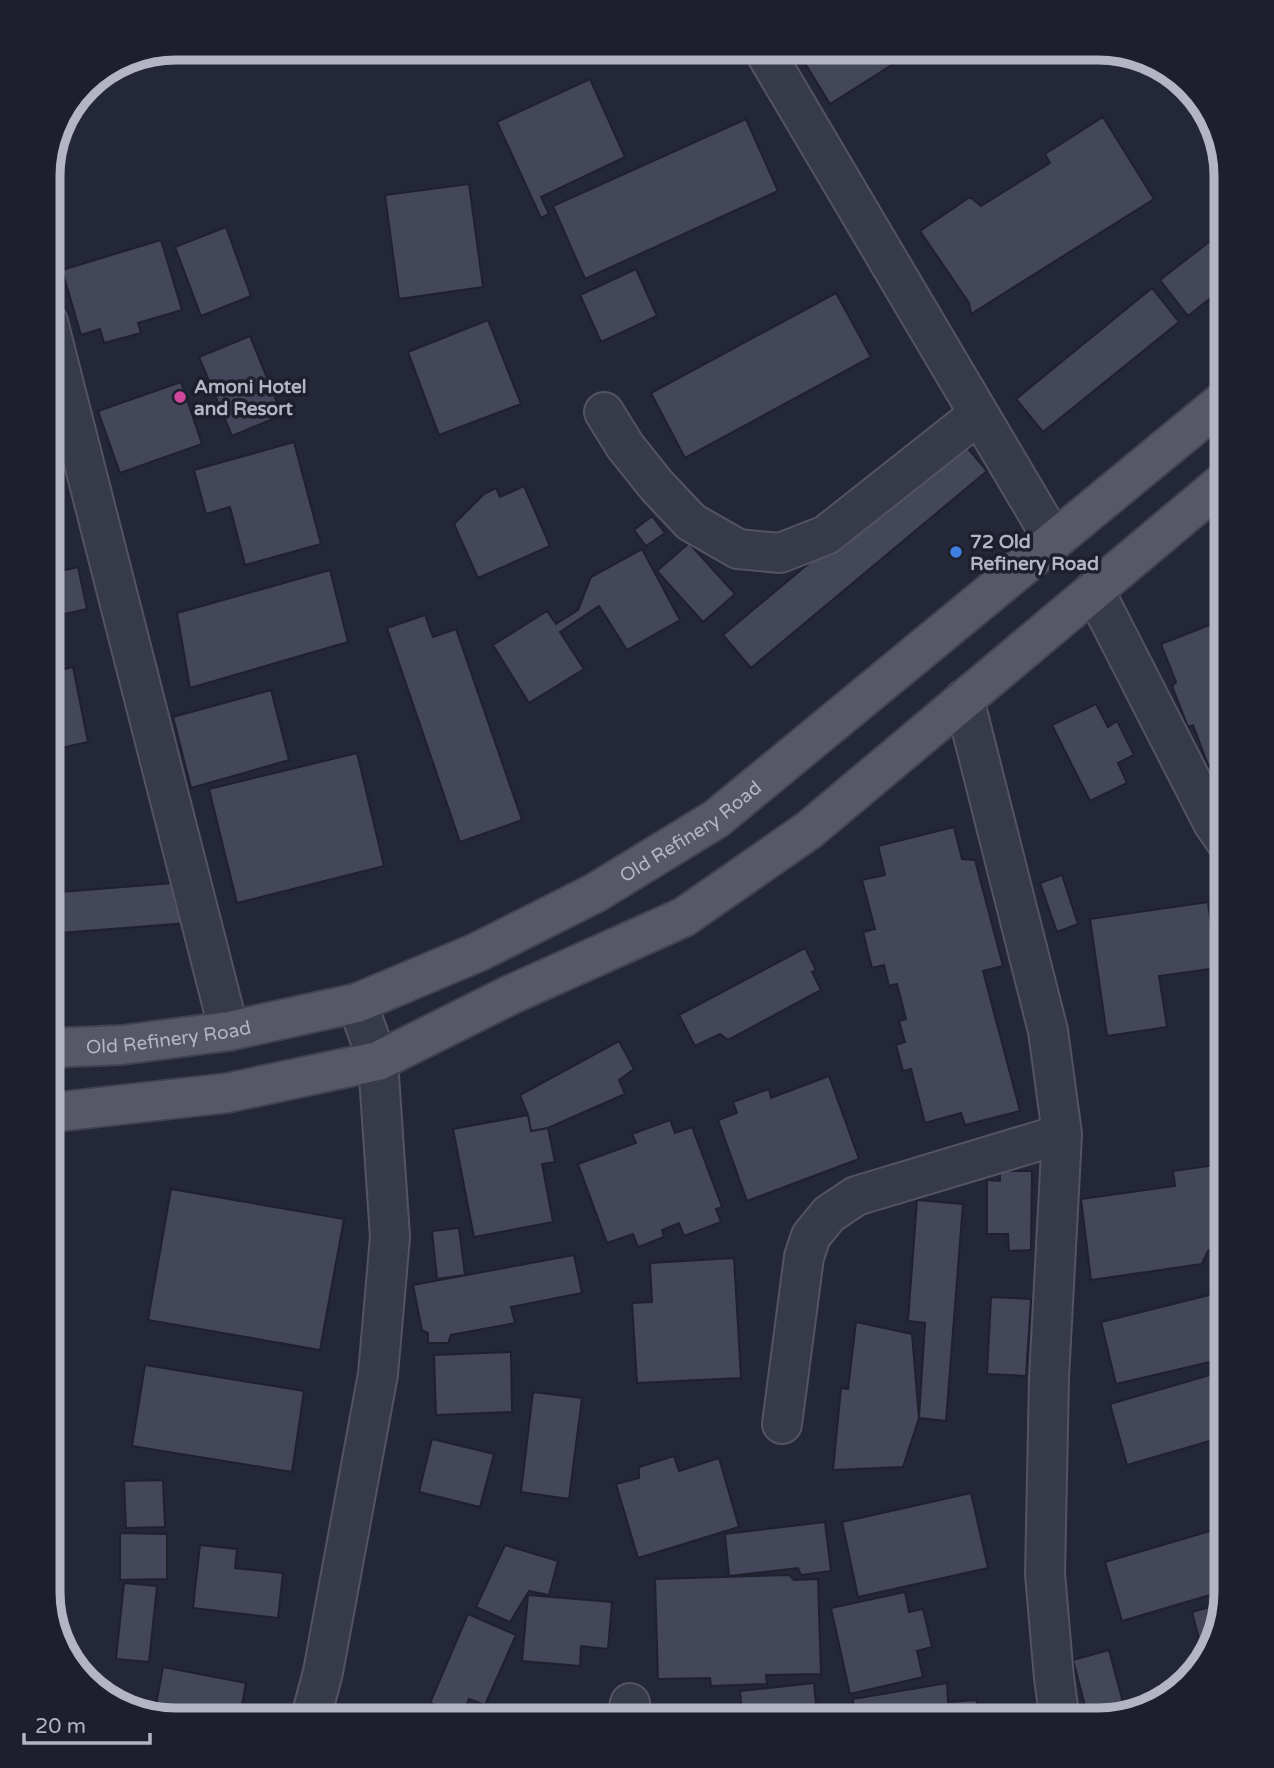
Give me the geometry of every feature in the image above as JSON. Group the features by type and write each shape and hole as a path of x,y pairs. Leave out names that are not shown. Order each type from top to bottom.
{"main road":[{"name":"Old Refinery Road","path":"60,1047 122,1045 229,1031 356,1003 478,952 595,893 716,819 1214,409"},
{"path":"60,1112 227,1093 378,1061 510,995 684,917 809,830 1214,490"}],"street":[{"path":"770,60 1054,541"},
{"path":"60,369 229,1031"},
{"path":"604,412 625,446 691,522 738,549 779,553 826,535 979,414"},
{"path":"1094,590 1214,824"},
{"path":"964,699 1048,1031 1062,1134 1049,1378 1045,1574 1058,1708"},
{"path":"313,1708 325,1659 378,1374 390,1237 378,1061 356,1003"},
{"path":"782,1424 804,1258 811,1236 829,1214 856,1196 1062,1134"}],"building":[{"path":"803,60 899,60 830,104"},
{"path":"590,79 625,157 541,197 549,214 541,218 497,122"},
{"path":"1103,117 1154,199 971,314 969,303 920,231 970,197 981,206 1050,163 1045,154"},
{"path":"746,119 778,191 585,279 553,206"},
{"path":"469,184 483,287 399,299 385,195"},
{"path":"226,227 251,296 201,316 175,247"},
{"path":"1214,238 1214,295 1188,316 1160,280"},
{"path":"161,240 182,310 138,323 141,333 104,343 100,329 81,335 62,270"},
{"path":"636,269 657,316 601,342 580,295"},
{"path":"1152,288 1179,322 1043,432 1016,399"},
{"path":"836,293 871,357 685,458 651,393"},
{"path":"488,320 521,404 439,435 408,352"},
{"path":"250,336 282,415 232,436 199,357"},
{"path":"181,382 202,444 120,473 98,411"},
{"path":"959,438 987,471 751,668 723,635"},
{"path":"294,442 321,544 245,565 230,507 206,514 194,470"},
{"path":"524,486 550,546 478,578 454,524 484,494 496,488 500,497"},
{"path":"652,516 665,533 646,546 634,530"},
{"path":"689,543 735,594 703,622 657,571"},
{"path":"642,549 680,620 627,650 599,606 560,632 584,669 529,703 493,645 547,611 556,624 578,610 591,577"},
{"path":"78,567 87,609 60,615 60,571"},
{"path":"330,570 348,642 190,688 177,613"},
{"path":"425,615 433,637 456,629 522,820 460,842 387,628"},
{"path":"1214,623 1214,762 1208,765 1193,725 1188,727 1172,686 1176,682 1161,644"},
{"path":"73,667 88,742 60,748 60,670"},
{"path":"271,690 289,760 191,788 173,717"},
{"path":"1096,704 1108,727 1117,721 1134,755 1118,763 1127,783 1090,801 1052,725"},
{"path":"357,753 384,866 237,903 209,789"},
{"path":"954,827 962,859 975,860 1003,966 983,971 1020,1111 965,1125 961,1113 925,1123 911,1069 903,1071 896,1045 905,1042 899,1021 906,1019 897,984 889,986 884,965 872,968 863,932 875,929 862,880 885,875 878,846"},
{"path":"1062,875 1078,924 1057,932 1040,883"},
{"path":"174,883 188,923 60,933 60,892"},
{"path":"1208,902 1214,968 1159,976 1167,1027 1107,1036 1090,919"},
{"path":"805,948 816,970 812,972 821,990 728,1040 720,1034 695,1046 679,1015"},
{"path":"619,1041 634,1069 619,1080 625,1094 548,1128 531,1131 520,1095"},
{"path":"829,1076 859,1159 747,1201 718,1120 737,1113 733,1102 769,1089 771,1098"},
{"path":"528,1115 531,1131 548,1128 555,1162 542,1164 553,1222 474,1237 453,1129"},
{"path":"670,1120 675,1133 692,1127 722,1207 716,1209 721,1222 684,1236 679,1223 662,1230 664,1237 638,1247 633,1234 607,1243 578,1164 636,1143 632,1134"},
{"path":"1214,1165 1214,1248 1208,1251 1202,1264 1091,1280 1081,1199 1175,1186 1173,1171"},
{"path":"1000,1171 1032,1171 1031,1250 1009,1251 1008,1234 987,1234 987,1180 1000,1181"},
{"path":"171,1189 344,1219 320,1350 148,1320"},
{"path":"917,1200 963,1204 946,1421 919,1418 925,1323 908,1321"},
{"path":"459,1228 465,1275 437,1279 432,1231"},
{"path":"574,1255 582,1293 511,1307 515,1323 451,1335 448,1343 428,1343 428,1333 422,1330 413,1285"},
{"path":"734,1258 741,1378 637,1383 632,1303 652,1302 650,1263"},
{"path":"1213,1294 1214,1361 1116,1384 1101,1322"},
{"path":"991,1297 1031,1299 1026,1376 987,1374"},
{"path":"856,1322 912,1334 919,1418 903,1467 833,1470 841,1388 848,1389"},
{"path":"511,1352 512,1412 436,1415 434,1355"},
{"path":"145,1365 304,1391 292,1472 132,1446"},
{"path":"1214,1374 1214,1440 1127,1465 1110,1404"},
{"path":"533,1392 582,1398 569,1499 521,1492"},
{"path":"432,1439 494,1454 480,1507 419,1492"},
{"path":"674,1456 679,1471 719,1458 739,1527 638,1558 616,1484 639,1478 639,1467"},
{"path":"163,1480 165,1527 126,1528 124,1481"},
{"path":"971,1493 988,1568 858,1597 842,1522"},
{"path":"825,1522 831,1571 801,1575 798,1568 729,1576 725,1534"},
{"path":"1214,1530 1214,1594 1122,1621 1105,1562"},
{"path":"120,1533 167,1534 167,1579 120,1580"},
{"path":"200,1545 237,1549 235,1568 283,1573 278,1618 193,1608"},
{"path":"505,1545 558,1561 549,1595 529,1591 510,1622 476,1607"},
{"path":"789,1575 794,1580 818,1579 821,1674 766,1675 767,1684 711,1686 710,1678 658,1679 655,1579"},
{"path":"124,1583 157,1586 149,1662 116,1659"},
{"path":"905,1592 909,1612 923,1609 932,1647 917,1651 923,1677 850,1694 831,1608"},
{"path":"528,1595 612,1602 608,1649 581,1646 580,1666 522,1661"},
{"path":"1214,1606 1211,1623 1201,1647 1192,1612"},
{"path":"468,1614 516,1635 485,1705 469,1699 465,1708 442,1708 430,1703"},
{"path":"1109,1650 1124,1706 1086,1708 1073,1660"},
{"path":"163,1667 246,1683 241,1708 156,1706"},
{"path":"814,1683 816,1708 742,1708 740,1691"},
{"path":"947,1683 948,1702 977,1700 977,1708 853,1708 853,1699"}],"place":[{"name":"Amoni Hotel and Resort","path":"180,397"},
{"name":"72 Old Refinery Road","path":"956,552"}]}
